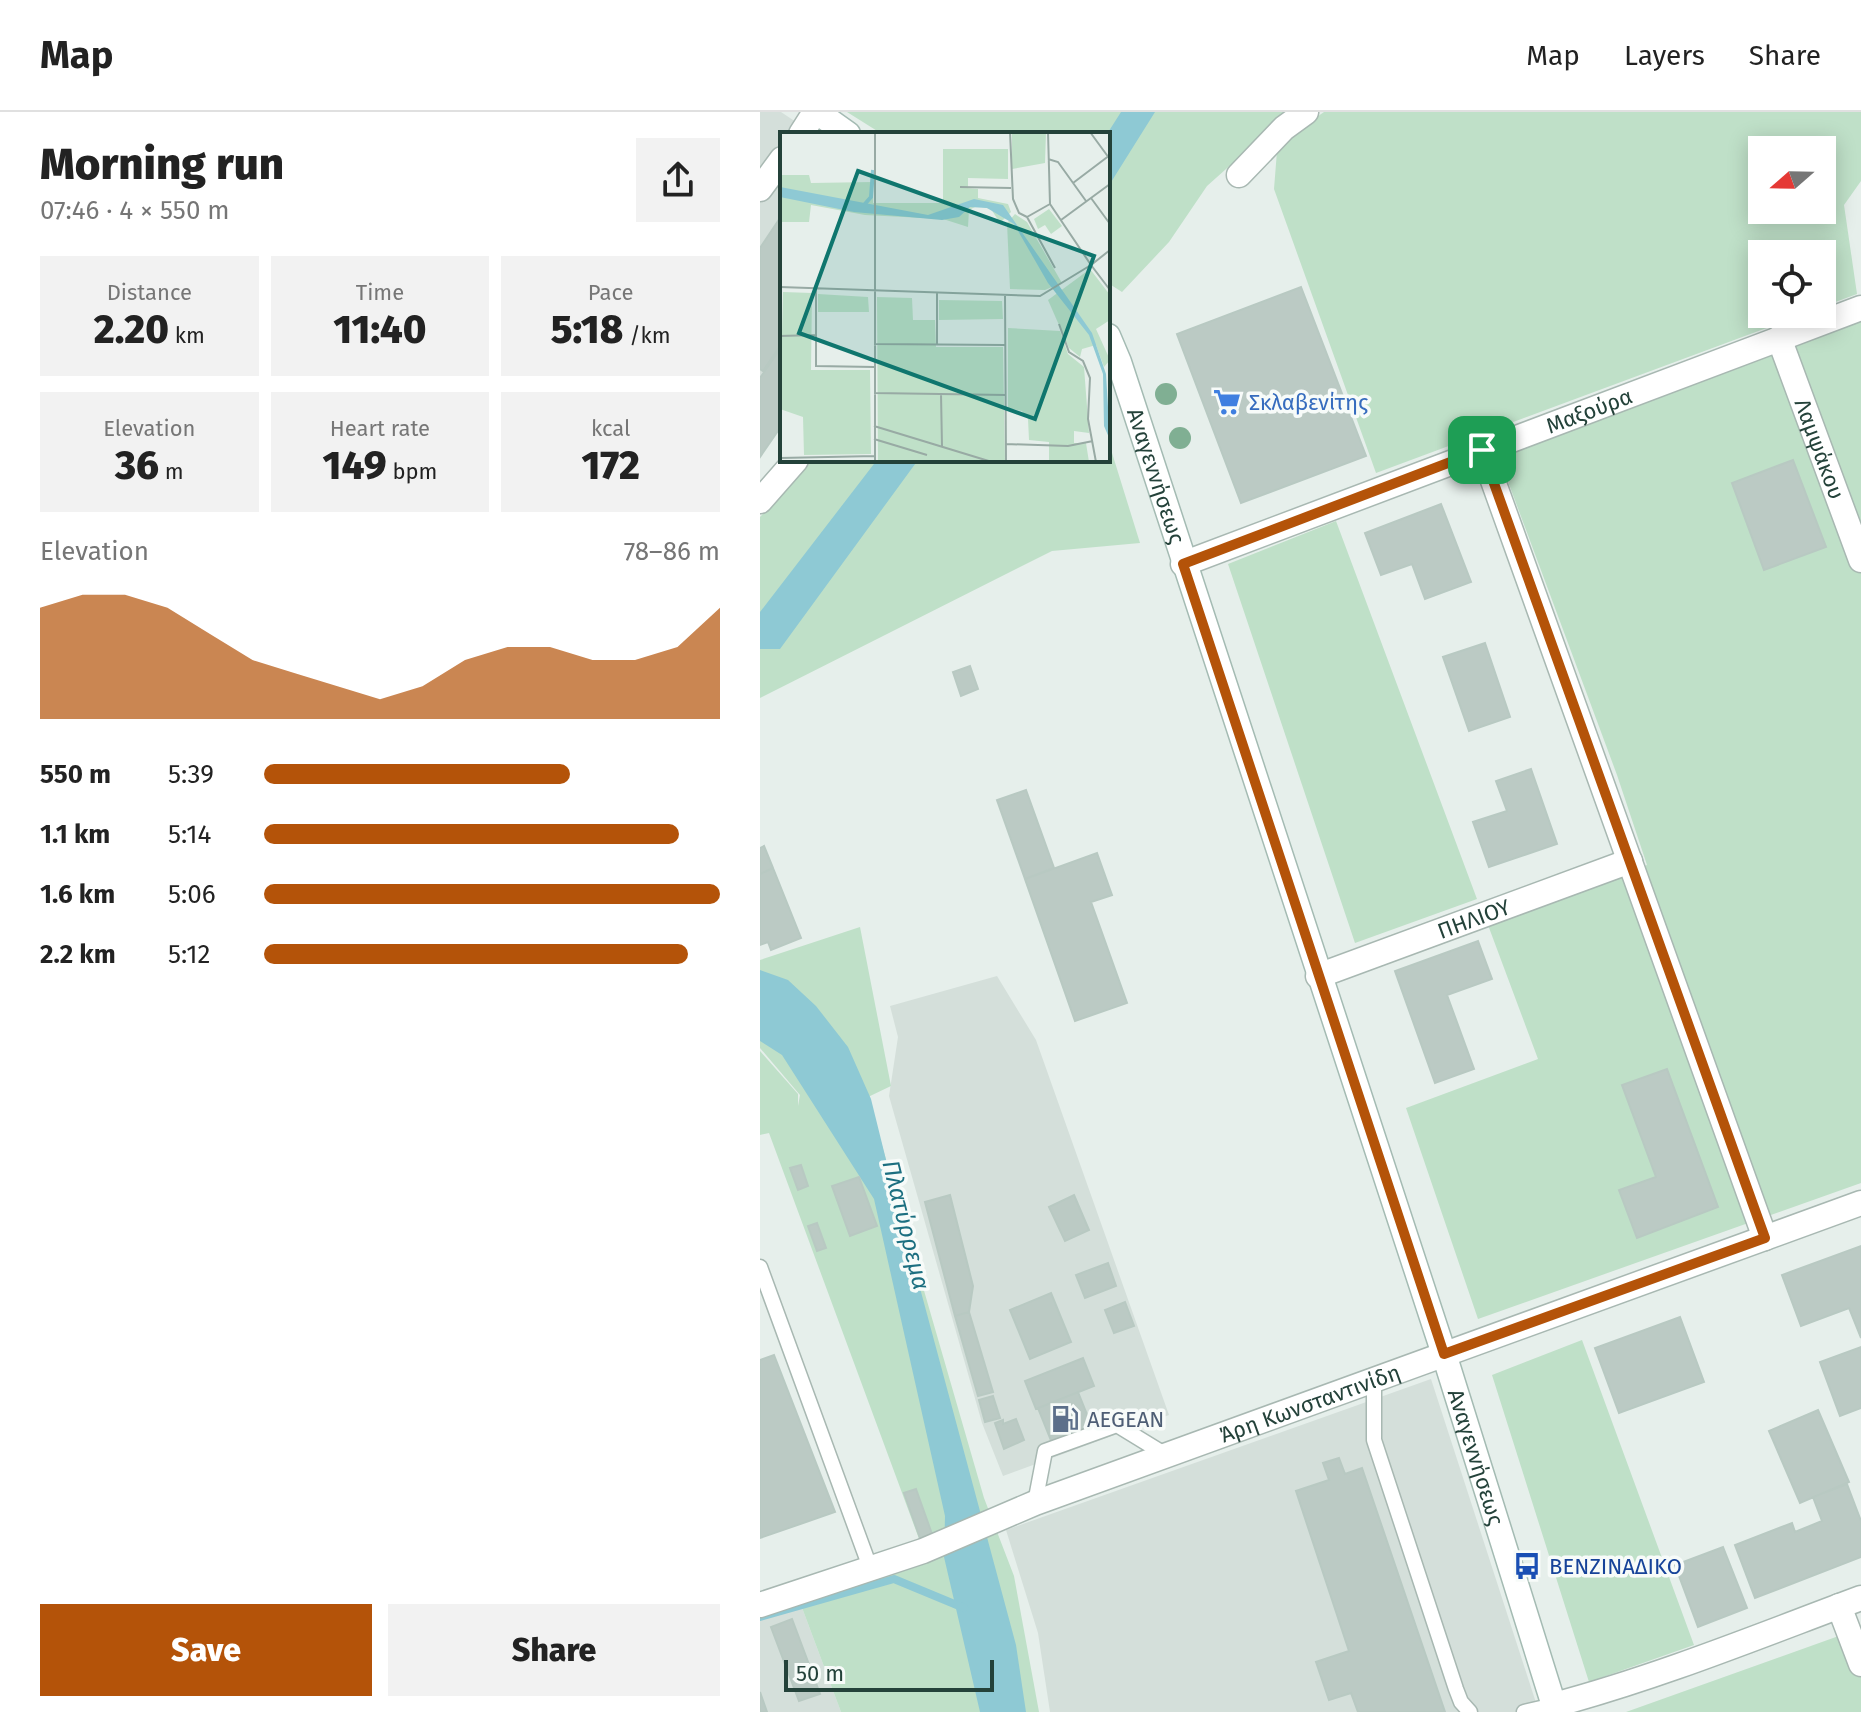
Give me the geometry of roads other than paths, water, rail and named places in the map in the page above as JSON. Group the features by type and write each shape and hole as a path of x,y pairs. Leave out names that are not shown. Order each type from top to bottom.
{"street":[{"path":"802,132 816,112 845,132"},
{"path":"1239,175 1284,128 1306,112"},
{"path":"760,189 780,162"},
{"name":"Μαξούρα","path":"1183,564 1861,308"},
{"name":"Λαμψάκου","path":"1779,338 1861,560"},
{"name":"Αναγεννήσεως","path":"1110,341 1444,1354 1555,1709"},
{"path":"1482,450 1765,1238"},
{"path":"760,501 794,462"},
{"name":"ΠΗΛΙΟΥ","path":"1318,976 1630,861"},
{"name":"Άρη Κωνσταντινίδη","path":"760,1605 871,1570 1035,1503 1861,1203"},
{"path":"1555,1709 1745,1643 1850,1602 1861,1664"}],"lane":[{"path":"760,1267 871,1570"},
{"path":"1374,1380 1374,1440 1456,1689 1461,1702 1470,1712"},
{"path":"1035,1503 1045,1451 1117,1425 1166,1455"},
{"path":"1524,1712 1555,1709"}],"water":[{"path":"1121,112 1155,112 1110,184 1110,132"},
{"path":"875,462 917,462 780,649 760,649 760,612"},
{"path":"760,970 788,980 816,1006 848,1047 871,1099 1016,1645 1026,1712 980,1712 944,1557 945,1516 874,1199 782,1055 760,1041"}],"waterway":[{"path":"760,1617 894,1579 964,1608"}],"place":[{"name":"Σκλαβενίτης","path":"1227,402"},
{"name":"AEGEAN","path":"1065,1419"},
{"name":"ΒΕΝΖΙΝΑΔΙΚΟ","path":"1527,1566"}],"water label":[{"name":"Πλατύρρεμα","path":"906,1225"}]}
